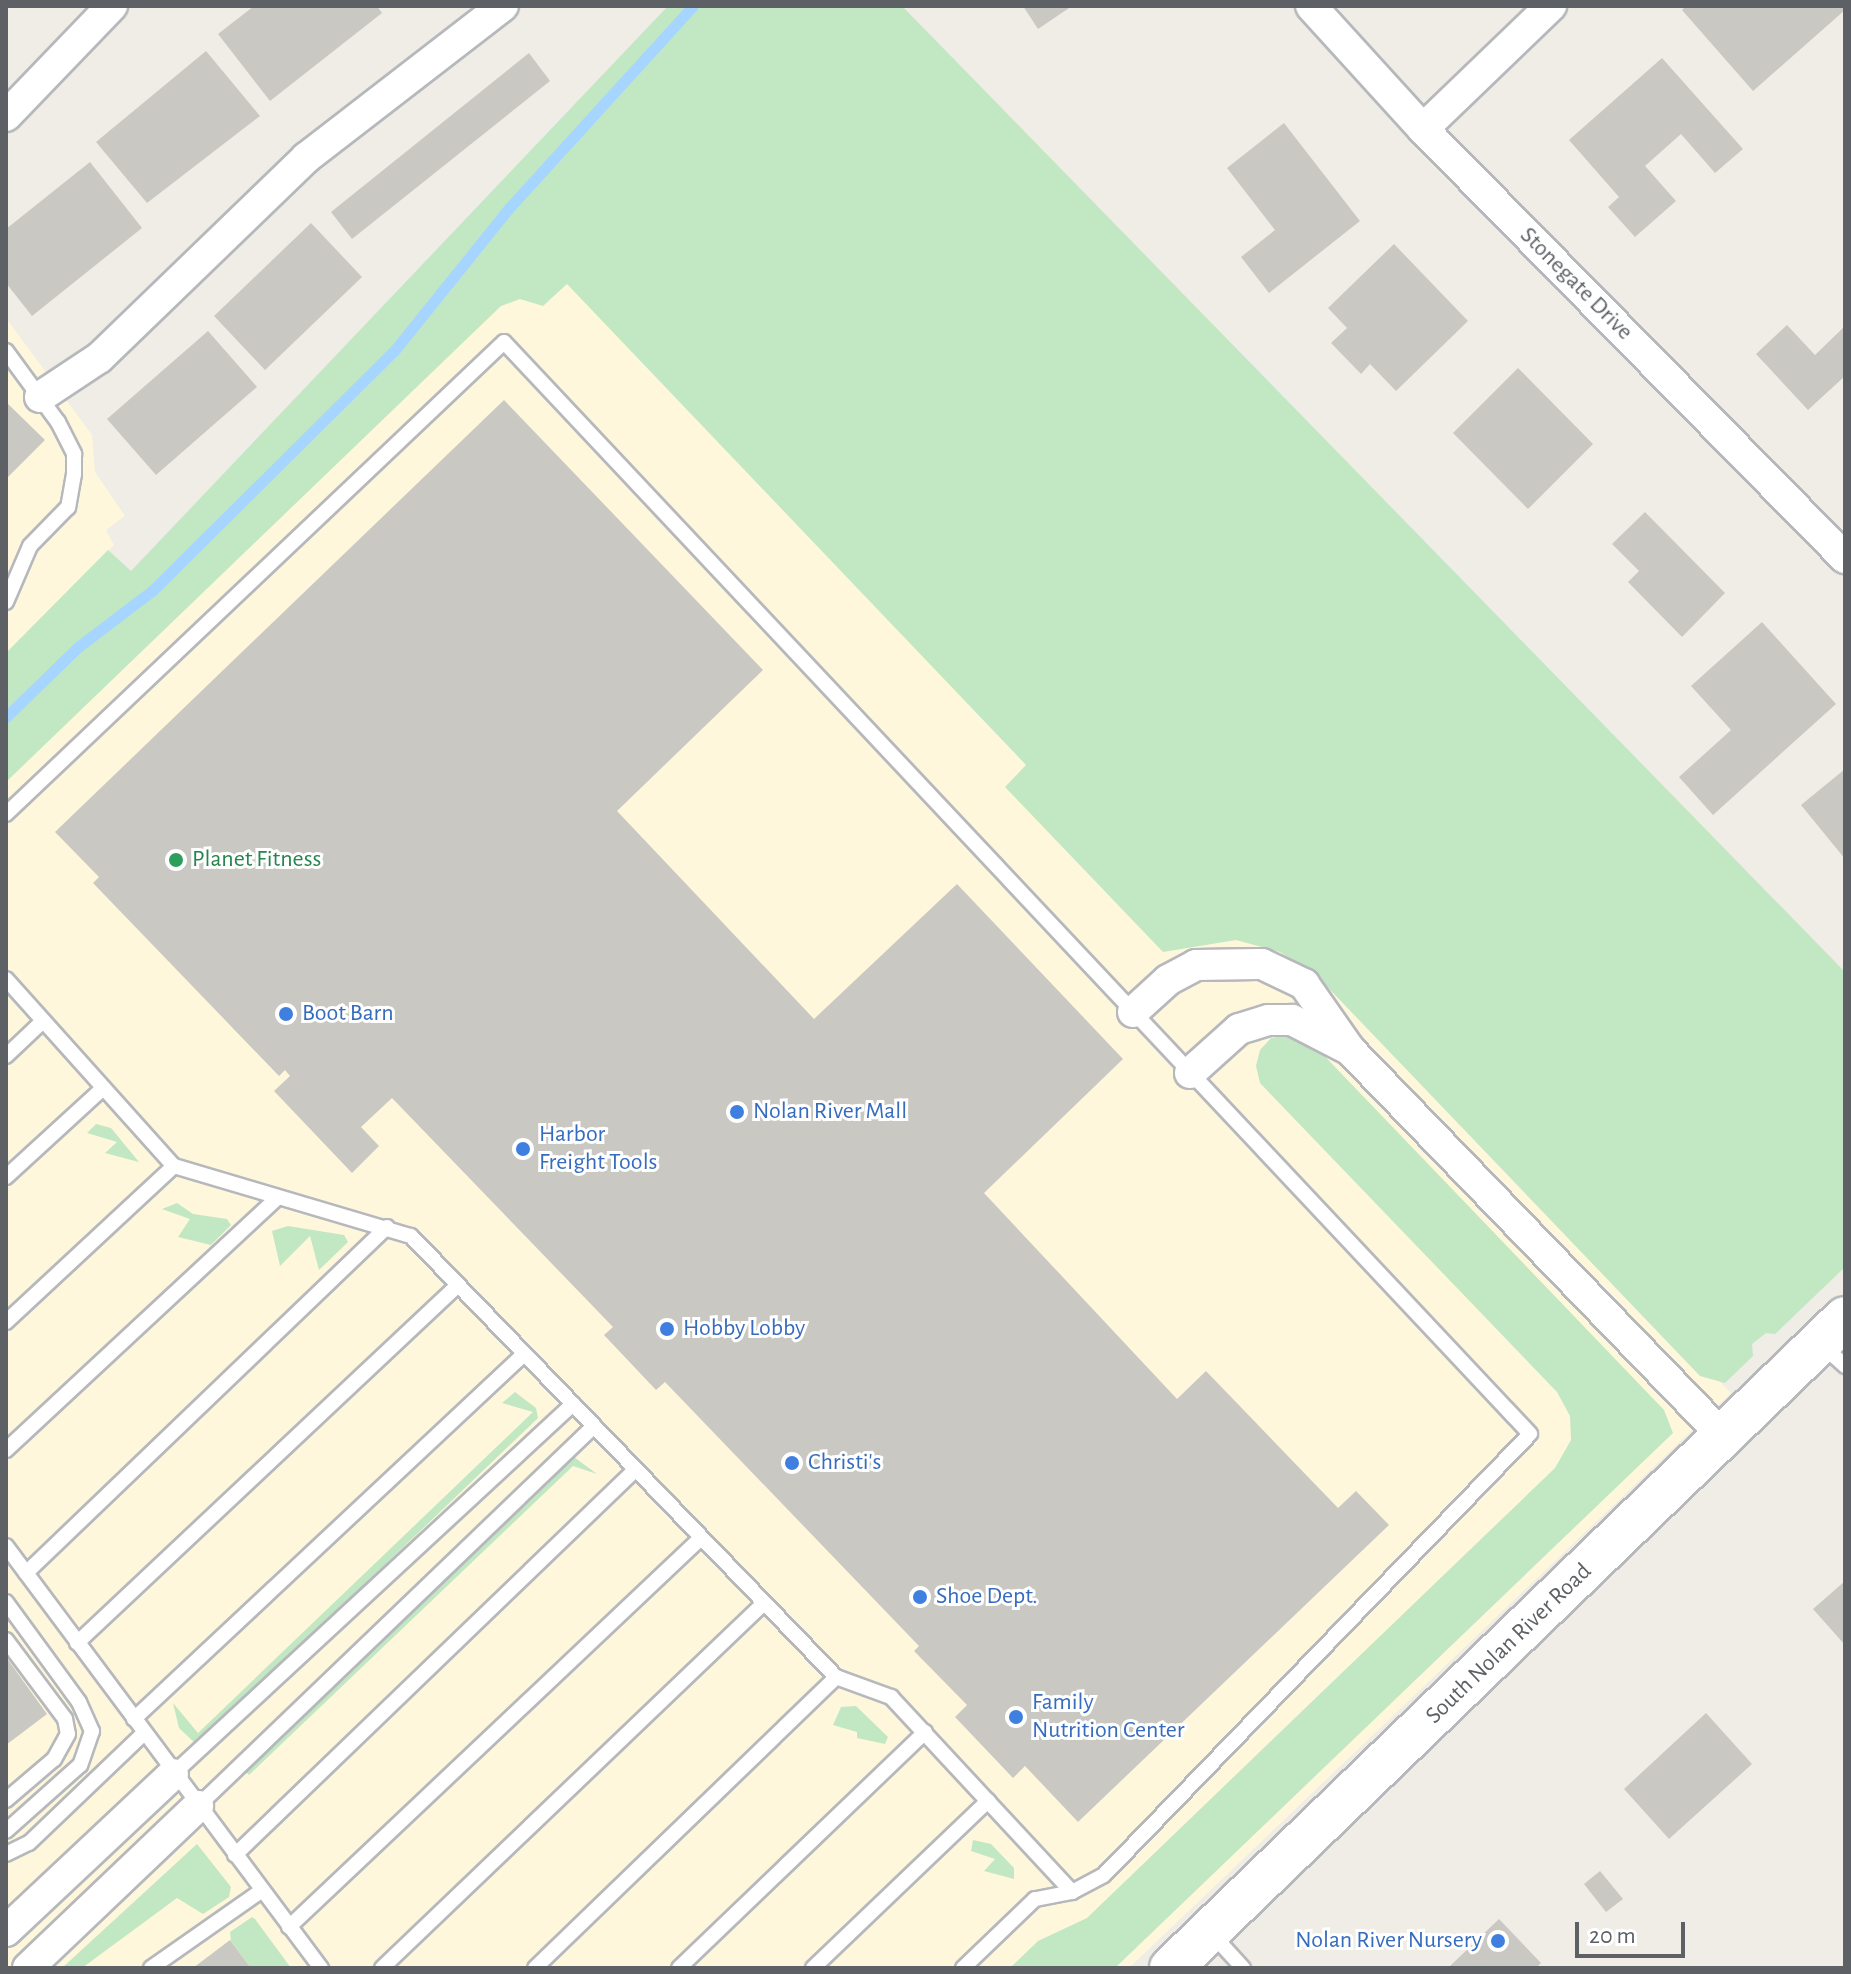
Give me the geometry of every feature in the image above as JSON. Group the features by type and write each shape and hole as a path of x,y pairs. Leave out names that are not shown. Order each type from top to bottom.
{"main road":[{"name":"South Nolan River Road","path":"1171,1968 1724,1437 1837,1343"}],"street":[{"path":"6,116 112,6"},
{"path":"40,397 99,358 306,158 503,6"},
{"name":"Stonegate Drive","path":"1311,6 1423,129 1841,546"},
{"path":"1423,129 1551,6"},
{"path":"1133,1012 1168,980 1196,965 1262,964 1304,984 1350,1050 1724,1437"},
{"path":"1190,1073 1239,1029 1269,1020 1292,1020 1350,1050"},
{"path":"6,1931 181,1767"},
{"path":"28,1968 206,1797"}],"lane":[{"path":"6,814 504,342 1530,1434 1104,1875 1072,1892 1035,1899 963,1968"},
{"path":"6,351 40,397 74,454 68,507 30,546 6,602"},
{"path":"6,979 174,1166 411,1236 836,1677 891,1697 1072,1892"},
{"path":"6,1056 43,1021"},
{"path":"6,1177 103,1088"},
{"path":"6,1322 174,1166"},
{"path":"6,1450 277,1198"},
{"path":"26,1573 387,1227"},
{"path":"77,1643 458,1285"},
{"path":"134,1719 524,1354"},
{"path":"181,1767 573,1404"},
{"path":"206,1797 594,1426"},
{"path":"235,1855 635,1470"},
{"path":"289,1927 701,1538"},
{"path":"6,1546 144,1733 181,1767 206,1797 235,1855 321,1968"},
{"path":"6,1602 79,1702 92,1731 80,1765 6,1831"},
{"path":"382,1968 764,1603"},
{"path":"6,1640 65,1719 68,1734 54,1759 6,1800"},
{"path":"535,1968 836,1677"},
{"path":"679,1968 925,1732"},
{"path":"6,1854 29,1843 144,1733"},
{"path":"813,1968 988,1801"},
{"path":"151,1968 261,1891"},
{"path":"1209,1931 1243,1968"}],"shaded area":[{"path":"577,204 1731,1393 1129,1968 6,1968 6,773"},
{"path":"6,318 92,435 95,472 125,516 106,530 114,545 6,653"}],"green space":[{"path":"668,6 902,6 1845,972 1845,1267 1775,1334 1766,1333 1752,1344 1753,1356 1725,1383 1700,1376 1314,973 1280,952 1236,940 1163,952 1005,787 1026,765 567,284 543,306 520,299 501,306 6,782 6,653 108,550 131,571"},
{"path":"1292,1034 1312,1043 1664,1410 1673,1433 1115,1968 1010,1968 1038,1941 1087,1918 1555,1468 1571,1440 1570,1416 1557,1392 1260,1083 1256,1066 1260,1050 1271,1038"},
{"path":"96,1124 111,1128 139,1162 105,1153 117,1142 87,1133"},
{"path":"177,1203 193,1214 227,1219 231,1225 211,1245 178,1237 190,1219 162,1209"},
{"path":"288,1226 344,1235 348,1242 319,1270 310,1236 280,1266 272,1231"},
{"path":"515,1392 536,1408 538,1418 197,1745 179,1728 173,1703 198,1733 533,1412 502,1403"},
{"path":"574,1457 597,1474 573,1466 249,1775 245,1771"},
{"path":"856,1706 888,1737 885,1744 857,1738 857,1732 833,1725 841,1707"},
{"path":"973,1840 991,1844 1014,1868 1014,1879 984,1871 995,1859 971,1851"},
{"path":"197,1844 231,1887 229,1897 203,1914 177,1898 82,1968 62,1968"},
{"path":"252,1917 291,1968 251,1968 231,1941 230,1932"}],"building":[{"path":"254,6 377,6 382,13 270,101 218,34"},
{"path":"1023,6 1072,6 1038,29"},
{"path":"1686,6 1845,6 1845,10 1753,91 1682,10"},
{"path":"206,51 260,116 147,203 96,142"},
{"path":"529,53 550,81 352,239 331,212"},
{"path":"1662,58 1743,149 1715,173 1681,134 1645,166 1676,201 1635,237 1608,207 1619,197 1569,140"},
{"path":"1284,123 1360,221 1269,293 1241,257 1275,230 1227,168"},
{"path":"90,162 142,228 32,316 6,283 6,229"},
{"path":"311,223 362,277 265,370 214,316"},
{"path":"1394,244 1468,321 1396,391 1370,364 1361,374 1331,343 1347,328 1328,308"},
{"path":"1787,325 1815,355 1845,326 1845,376 1808,410 1756,354"},
{"path":"208,331 257,387 156,475 107,419"},
{"path":"1518,368 1593,444 1528,509 1453,433"},
{"name":"Nolan River Mall","path":"504,400 763,670 617,811 814,1019 957,884 1123,1059 984,1193 1177,1399 1206,1371 1338,1508 1356,1491 1389,1525 1078,1822 1025,1766 1013,1778 955,1717 967,1705 914,1651 919,1646 665,1382 656,1390 604,1335 613,1327 392,1098 361,1127 379,1146 352,1173 274,1091 290,1076 285,1070 279,1076 93,883 99,877 55,832"},
{"path":"6,402 45,440 6,479"},
{"path":"1645,512 1725,593 1682,637 1628,582 1639,571 1612,544"},
{"path":"1762,622 1836,704 1713,815 1679,777 1731,730 1691,686"},
{"path":"1845,769 1845,859 1801,805"},
{"path":"1845,1581 1845,1645 1813,1609"},
{"path":"6,1657 47,1714 6,1745"},
{"path":"1706,1713 1752,1764 1669,1839 1624,1789"},
{"path":"1600,1871 1623,1899 1606,1912 1584,1884"},
{"name":"Nolan River Nursery","path":"1499,1919 1541,1963 1536,1968 1448,1968"},
{"path":"230,1940 251,1968 193,1968"}],"waterway":[{"path":"6,717 78,647 153,590 394,351 509,208 693,6"}],"place":[{"name":"Planet Fitness","path":"176,860"},
{"name":"Boot Barn","path":"286,1014"},
{"name":"Nolan River Mall","path":"737,1112"},
{"name":"Harbor Freight Tools","path":"523,1149"},
{"name":"Hobby Lobby","path":"667,1329"},
{"name":"Christi's","path":"792,1463"},
{"name":"Shoe Dept.","path":"920,1597"},
{"name":"Family Nutrition Center","path":"1016,1717"},
{"name":"Nolan River Nursery","path":"1498,1941"}]}
